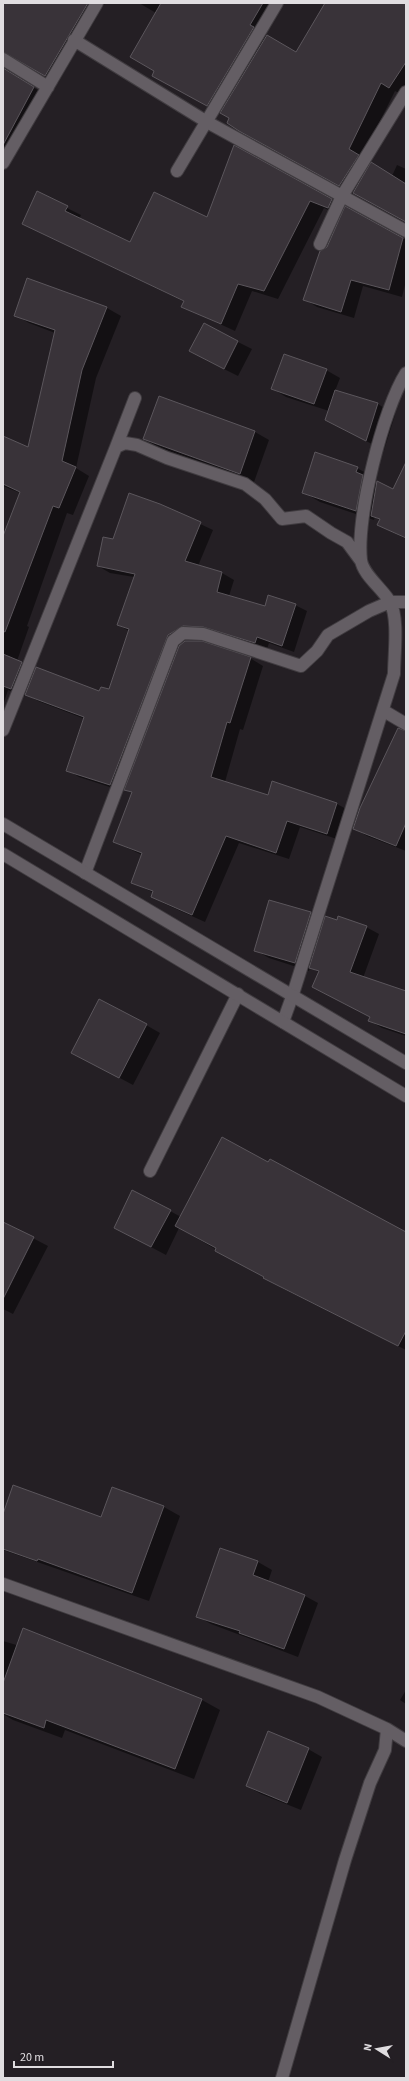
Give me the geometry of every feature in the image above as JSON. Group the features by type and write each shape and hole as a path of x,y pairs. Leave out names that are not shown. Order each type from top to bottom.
{"street":[{"path":"3,163 97,3"},
{"path":"177,171 277,3"},
{"path":"74,40 207,122 406,231"},
{"path":"3,59 48,87"},
{"path":"320,244 342,196 406,92"},
{"path":"361,561 362,516 378,447 389,410 406,373"},
{"path":"3,730 135,398"},
{"path":"116,447 126,443 138,445 167,458 244,484 264,499 282,518 306,516 347,542 361,561 372,580 390,602 394,620 394,674 384,711 283,1022"},
{"path":"85,873 173,641 183,632 202,634 302,666 317,651 328,635 369,611 390,602 406,602"},
{"path":"384,711 406,724"},
{"path":"3,824 293,994 406,1063"},
{"path":"3,854 406,1096"},
{"path":"150,1171 238,994"},
{"path":"3,1584 318,1697 387,1729 406,1741"},
{"path":"282,2078 345,1860 370,1782 385,1750 387,1729"}],"building":[{"path":"3,3 88,3 45,76 3,52"},
{"path":"161,3 263,3 250,25 254,27 207,106 152,76 154,71 130,57"},
{"path":"325,3 406,3 406,62 389,88 381,83 349,149 359,155 339,186 239,131 227,123 229,118 220,113 267,35 296,52"},
{"path":"3,68 34,87 3,145"},
{"path":"234,145 332,199 328,208 310,201 264,291 238,284 221,324 181,307 184,301 22,224 37,191 68,206 65,211 130,242 154,192 207,217"},
{"path":"371,162 406,184 406,222 353,193"},
{"path":"345,206 403,238 389,290 351,280 341,312 303,300 320,251 327,247"},
{"path":"27,278 107,307 82,370 62,461 76,467 59,508 53,506 5,632 3,631 3,536 20,492 3,484 3,436 28,447 55,330 14,316"},
{"path":"204,323 238,341 224,369 189,351"},
{"path":"284,354 327,369 314,404 271,389"},
{"path":"335,390 378,403 366,441 325,420"},
{"path":"159,396 255,431 240,474 143,439"},
{"path":"315,452 358,467 356,472 363,475 356,511 302,493"},
{"path":"406,462 406,538 377,525 380,519 371,516 377,481 393,489"},
{"path":"129,493 160,504 201,522 185,561 222,572 217,592 265,606 268,595 296,604 282,646 257,637 255,643 203,627 183,626 168,635 110,785 66,771 84,717 25,695 36,667 99,691 101,687 109,689 129,629 117,625 135,574 97,566 103,537 113,539"},
{"path":"185,641 202,641 251,657 230,723 227,722 211,777 268,795 272,781 337,803 327,834 287,821 276,853 226,836 192,915 151,897 153,891 131,883 142,853 113,842 132,792 124,790 179,646"},
{"path":"3,654 22,662 11,689 3,686"},
{"path":"398,728 406,731 406,823 396,846 353,829 360,808"},
{"path":"269,900 311,912 295,963 254,951"},
{"path":"325,916 337,920 338,916 367,926 350,972 406,991 406,1034 368,1021 370,1017 312,987 319,971 309,968"},
{"path":"99,999 147,1024 119,1078 71,1053"},
{"path":"222,1137 268,1162 270,1159 406,1232 406,1331 398,1346 263,1278 264,1277 215,1251 216,1248 175,1226"},
{"path":"132,1190 171,1210 151,1247 114,1228"},
{"path":"3,1222 34,1237 3,1299"},
{"path":"13,1485 101,1517 112,1487 164,1506 132,1593 38,1559 37,1561 3,1549 3,1514"},
{"path":"220,1548 258,1561 253,1575 305,1595 284,1649 239,1633 240,1631 196,1617"},
{"path":"23,1628 202,1699 175,1769 46,1720 44,1728 3,1713 3,1683"},
{"path":"268,1731 309,1748 287,1803 246,1786"}]}
